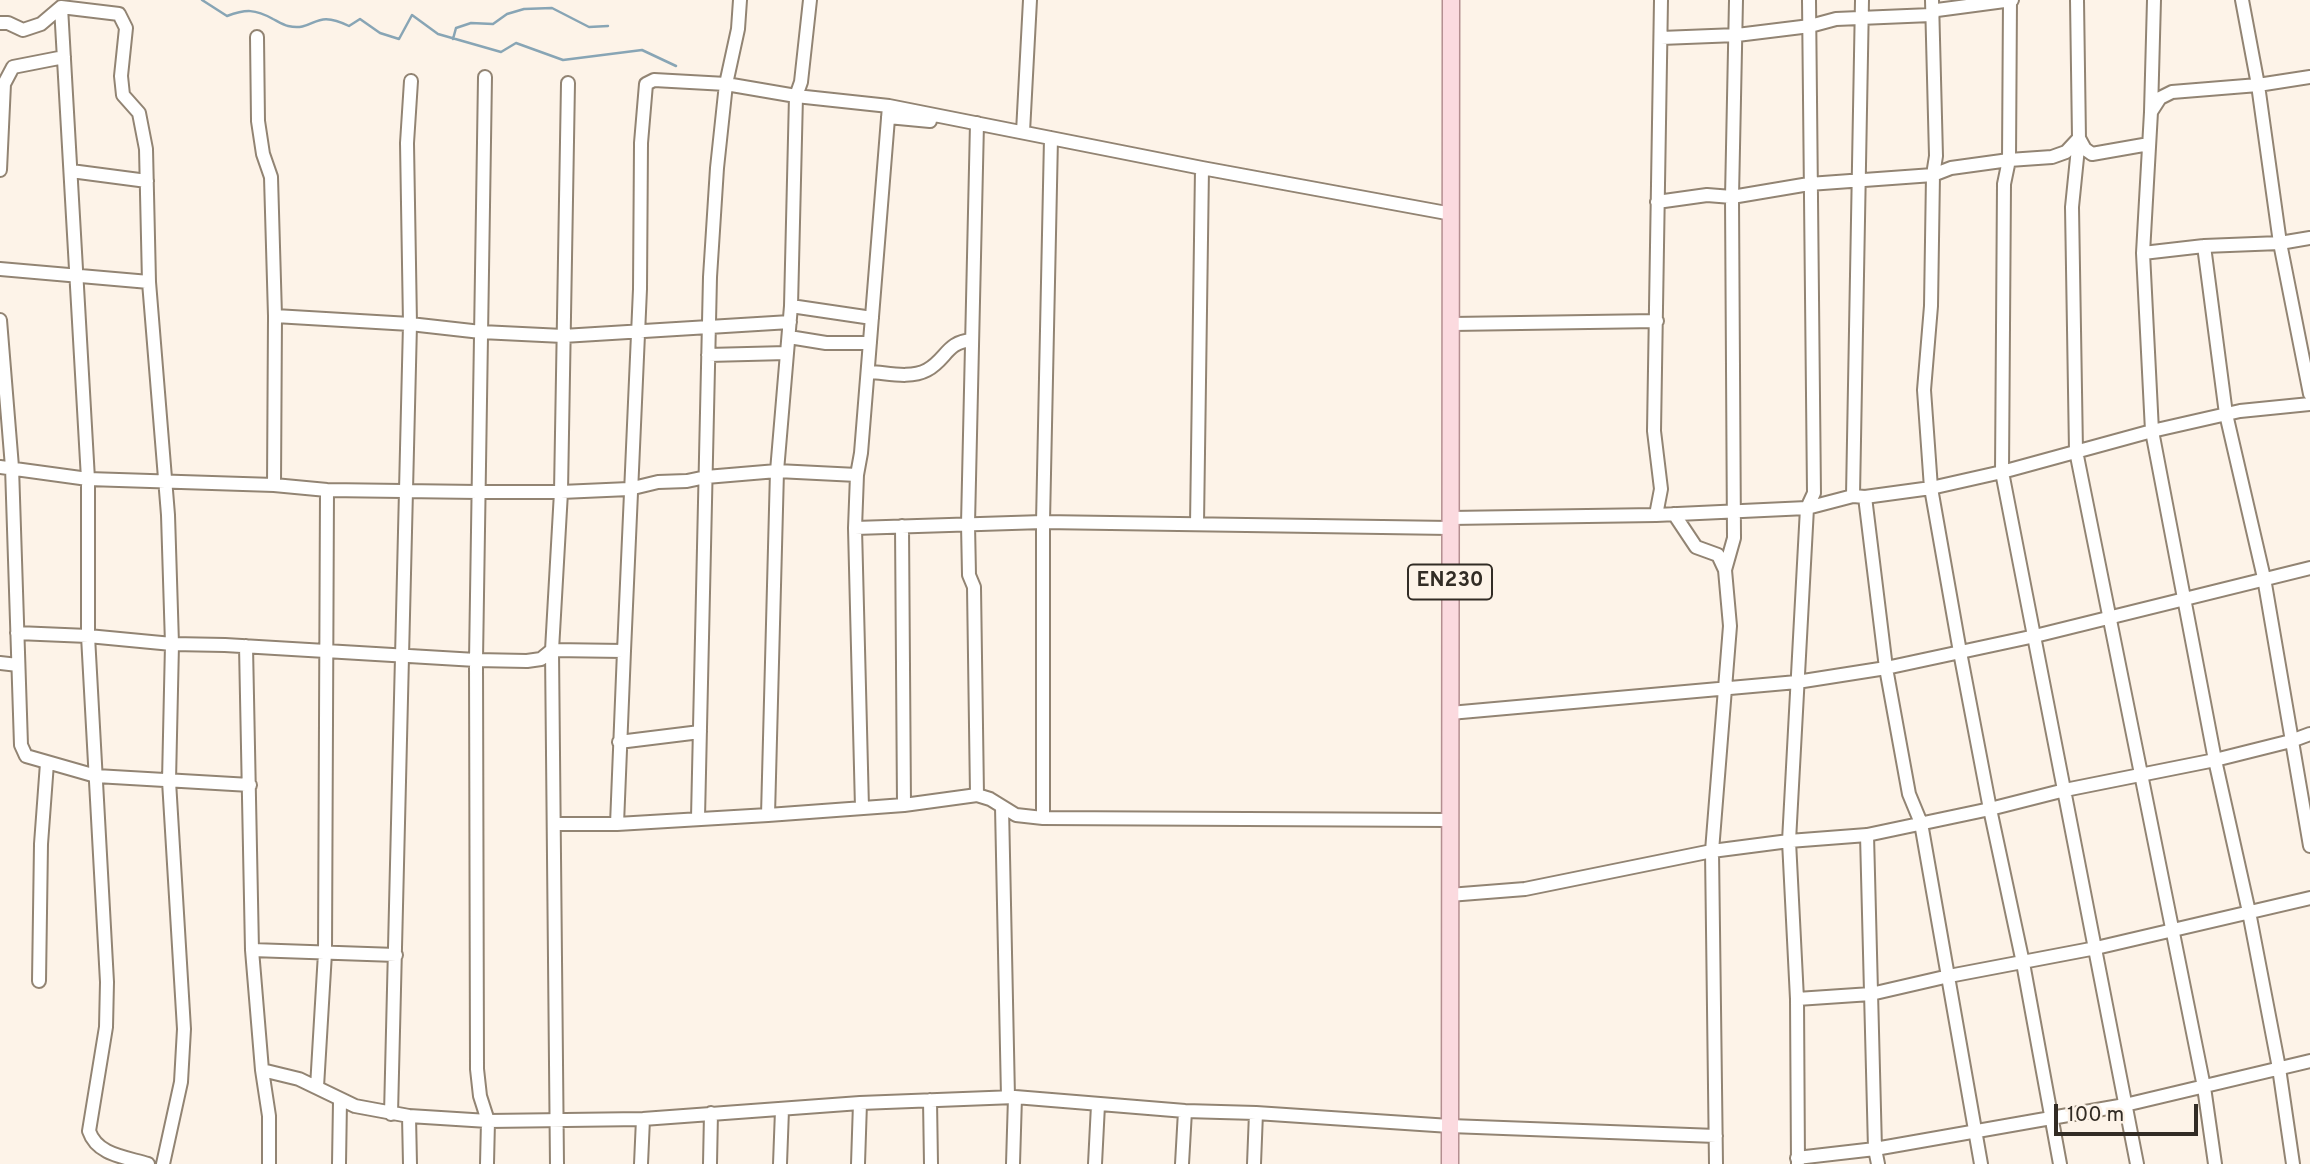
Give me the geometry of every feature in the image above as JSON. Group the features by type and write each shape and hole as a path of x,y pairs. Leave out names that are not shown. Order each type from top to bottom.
{"main road":[{"name":"EN230","path":"1450,1164 1451,0"}],"street":[{"path":"698,818 708,326 716,181 726,84 738,29 740,0"},
{"path":"768,815 777,471 791,306 796,96 801,82 810,0"},
{"path":"1023,132 1030,0"},
{"path":"1656,515 1661,489 1654,431 1661,0"},
{"path":"1725,570 1734,538 1735,511 1732,197 1736,0"},
{"path":"1809,0 1814,494 1807,508 1789,841 1797,999 1798,1161 2125,1105 2310,1061"},
{"path":"1861,0 1859,497 1909,794 1921,823 1981,1164"},
{"path":"1932,0 1936,156 1933,175 1931,306 1924,390 1931,488 1960,652 2023,963 2060,1164"},
{"path":"1661,38 1737,35 1810,26 1836,19 1931,15 1937,10 2011,0 2009,160 2004,184 2002,472 2137,1164"},
{"path":"2077,0 2079,138 2072,207 2076,451 2204,1087 2215,1164"},
{"path":"2154,0 2143,253 2152,431 2214,760 2249,912 2279,1068 2293,1164"},
{"path":"2242,0 2258,85 2280,243 2310,394"},
{"path":"0,23 8,23 23,30 41,24 61,7 119,14 126,28 121,76 123,94 139,113 146,149 149,282 166,480 172,644 169,781 184,1029 181,1082 163,1164"},
{"path":"61,7 88,479 88,636 107,993 106,1027 89,1131 92,1140 100,1149 124,1160 148,1164"},
{"path":"257,37 258,121 263,154 271,177 275,316 274,485"},
{"path":"0,170 4,84 13,67 64,57"},
{"path":"2151,112 2160,98 2172,92 2258,85 2310,76"},
{"path":"485,77 476,660 477,1069 480,1096 488,1121 487,1164"},
{"path":"617,824 629,489 638,331 641,143 646,84 654,80 726,84 1023,132 1451,214"},
{"path":"391,1114 410,324 407,143 411,81"},
{"path":"558,1164 552,650 561,492 568,83"},
{"path":"862,808 855,528 857,475 889,111"},
{"path":"976,795 974,587 969,575 968,523 977,126"},
{"path":"1043,818 1043,522 1051,138"},
{"path":"1657,202 1707,195 1732,197 1809,184 1933,175 1951,168 2052,157 2066,152 2079,138"},
{"path":"2079,138 2085,149 2092,154 2149,144"},
{"path":"1197,524 1202,168"},
{"path":"71,171 147,181"},
{"path":"2143,253 2204,246 2280,243 2310,238"},
{"path":"2204,246 2226,414 2264,578 2310,846"},
{"path":"0,269 149,282"},
{"path":"791,306 872,318"},
{"path":"275,316 563,336 790,322"},
{"path":"0,320 21,745 26,756 96,776 250,785"},
{"path":"1452,324 1657,321"},
{"path":"789,337 826,343 870,343"},
{"path":"871,372 912,375 927,370 957,341 972,340"},
{"path":"708,355 787,353"},
{"path":"855,528 1043,522 1450,523 1807,508 1859,497 1931,488 2226,414 2310,404"},
{"path":"6,467 88,479 166,480 327,490 478,492 629,489 658,482 777,471 857,475"},
{"path":"317,1087 325,953 327,490"},
{"path":"1674,514 1696,547 1718,555 1725,570 1730,626 1713,851 1716,1164"},
{"path":"902,526 904,805"},
{"path":"1450,713 1797,682 1886,668 2035,636 2310,568"},
{"path":"17,633 476,660 541,659 552,650 624,651"},
{"path":"246,646 253,950 262,1070 269,1116 269,1164"},
{"path":"0,663 18,665"},
{"path":"619,742 700,732"},
{"path":"1449,895 1525,889 1713,851 1867,835 2065,790 2214,760 2310,734"},
{"path":"39,981 41,844 47,763"},
{"path":"554,824 617,824 768,815 904,805 976,795 990,799 1016,815 1043,818 1449,820"},
{"path":"1002,807 1013,1164"},
{"path":"1867,835 1875,1149 1878,1164"},
{"path":"1797,999 1871,994 2096,948 2310,898"},
{"path":"253,950 396,955"},
{"path":"262,1070 285,1074 317,1087 340,1101 391,1114 488,1121 643,1119 860,1103 1012,1097 1185,1111 1450,1126 1716,1136"},
{"path":"930,1100 931,1164"},
{"path":"339,1164 340,1101"},
{"path":"858,1164 860,1103"},
{"path":"1095,1164 1098,1105"},
{"path":"780,1164 782,1110"},
{"path":"1182,1164 1185,1111"},
{"path":"710,1164 711,1113"},
{"path":"1254,1164 1256,1113"},
{"path":"408,1116 410,1164"},
{"path":"641,1164 643,1119"}],"waterway":[{"path":"202,0 227,16 245,11 256,12 288,26 304,26 328,19 349,26 360,19 380,33 399,39 412,15 438,34 501,52 516,43 563,60 642,50 676,66"},
{"path":"453,39 456,28 471,23 493,24 507,14 524,9 552,8 589,27 608,26"}]}
